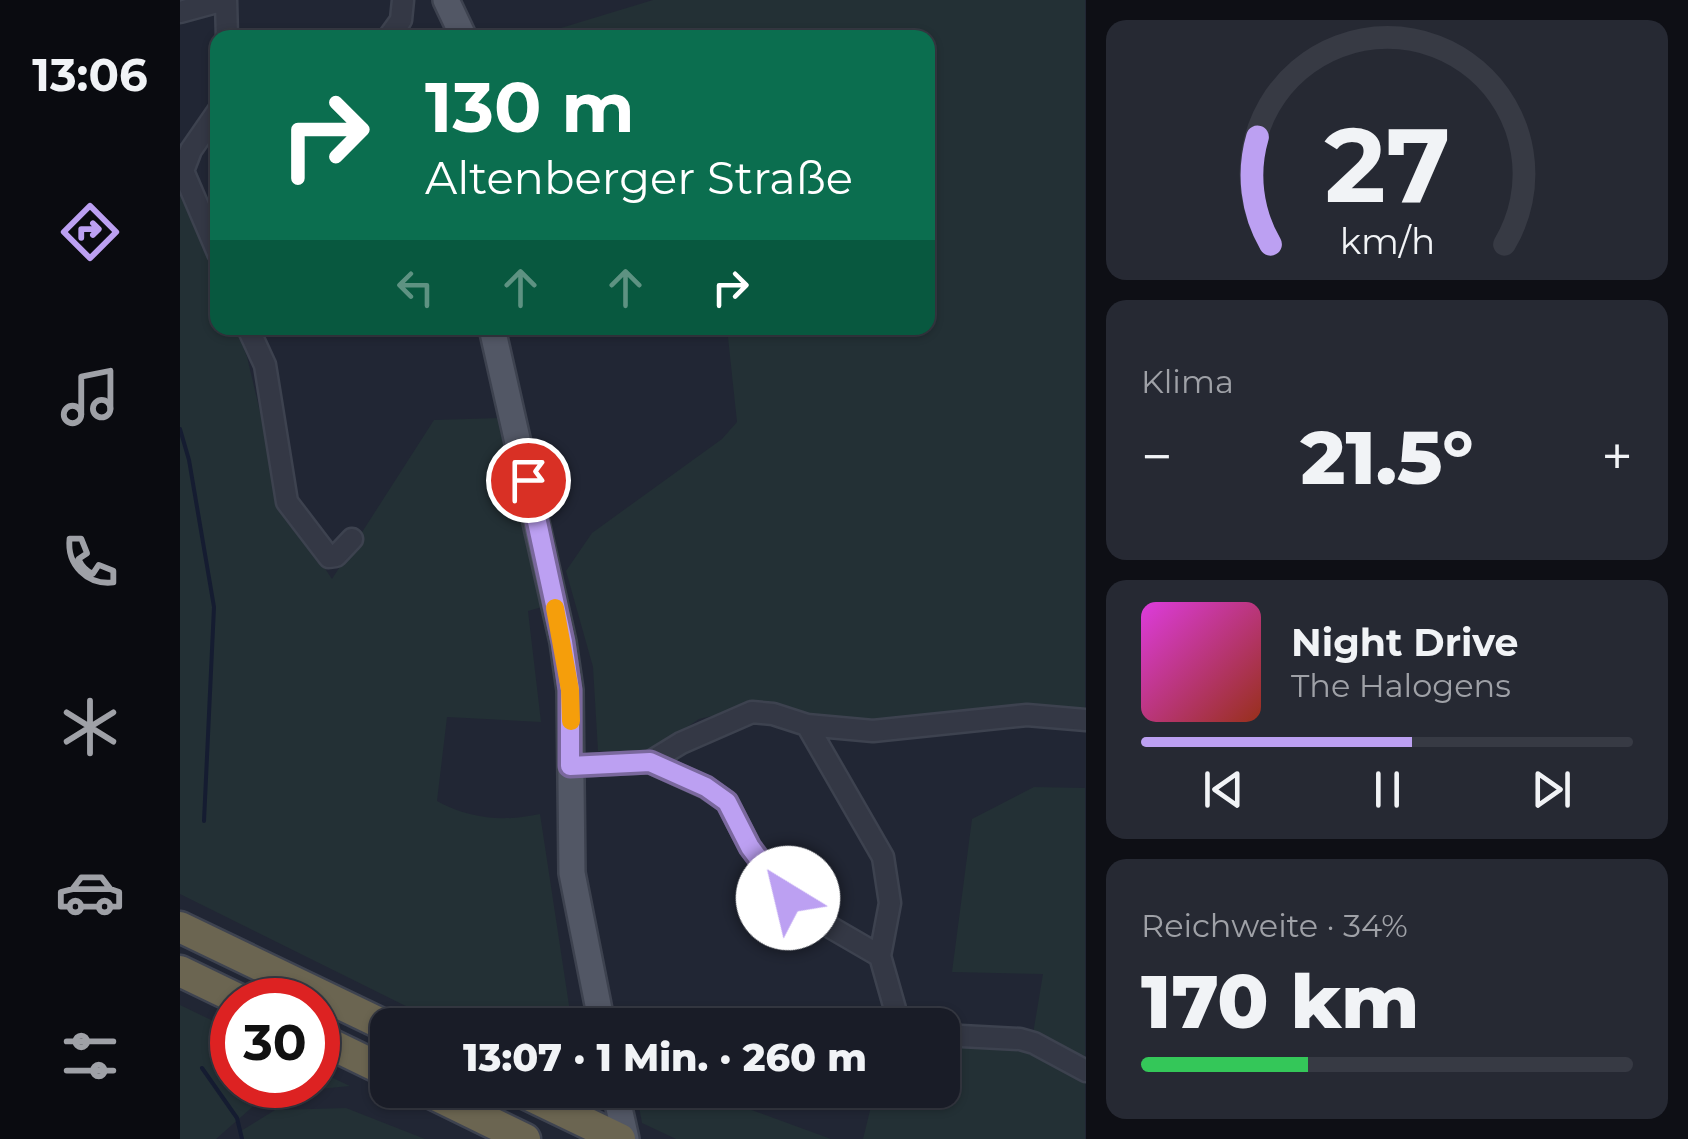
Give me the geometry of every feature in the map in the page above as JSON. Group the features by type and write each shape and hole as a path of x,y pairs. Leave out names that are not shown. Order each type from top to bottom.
{"highway":[{"path":"180,926 370,1018"},
{"path":"180,971 210,986"},
{"path":"340,1049 370,1063"},
{"path":"462,1108 525,1139"},
{"path":"557,1108 623,1139"}],"main road":[{"path":"446,0 460,30"},
{"path":"494,335 563,642 570,690 572,873 599,1008"},
{"path":"618,1108 623,1139"}],"street":[{"path":"180,12 225,0 227,30"},
{"path":"394,30 401,20 403,0"},
{"path":"461,0 463,30"},
{"path":"210,123 191,150 184,171 210,234"},
{"path":"251,335 265,366 287,502 328,557 336,556 352,539"},
{"path":"570,766 650,762 681,743 752,712 807,725 873,731 1026,715 1086,720"},
{"path":"807,725 883,857 890,902 880,956 896,1008"},
{"path":"650,762 720,796 733,810 750,847 799,909 880,956"},
{"path":"960,1035 1020,1039 1086,1070"}],"shaded area":[{"path":"653,0 1085,0 1085,713 920,723 822,719 747,708 699,719 652,751 598,751 593,667 566,571 592,533 722,439 737,422 728,335 935,335 935,30 554,30"},
{"path":"180,183 210,262 210,335 239,335 282,504 332,579 434,420 501,418 542,607 528,611 541,722 447,717 437,801 487,817 540,814 569,1008 410,1008 180,894"},
{"path":"1034,787 1085,788 1085,1139 863,1139 871,1108 960,1108 960,1044 1031,1046 1043,974 952,972 972,819"},
{"path":"180,1005 210,1019 210,1108 251,1108 216,1139 180,1139"},
{"path":"346,1108 425,1139 244,1139 241,1131 275,1110"},
{"path":"639,1108 746,1108 831,1139 676,1139 642,1123"}],"waterway":[{"path":"180,429 189,460 214,607 204,821"},
{"path":"202,1068 237,1118 242,1139"}],"slow traffic":[{"path":"555,608 570,690 571,721"}],"route":[{"path":"528,480 563,642 570,690 570,766 650,762 706,787 733,810 750,847 788,898"}]}
